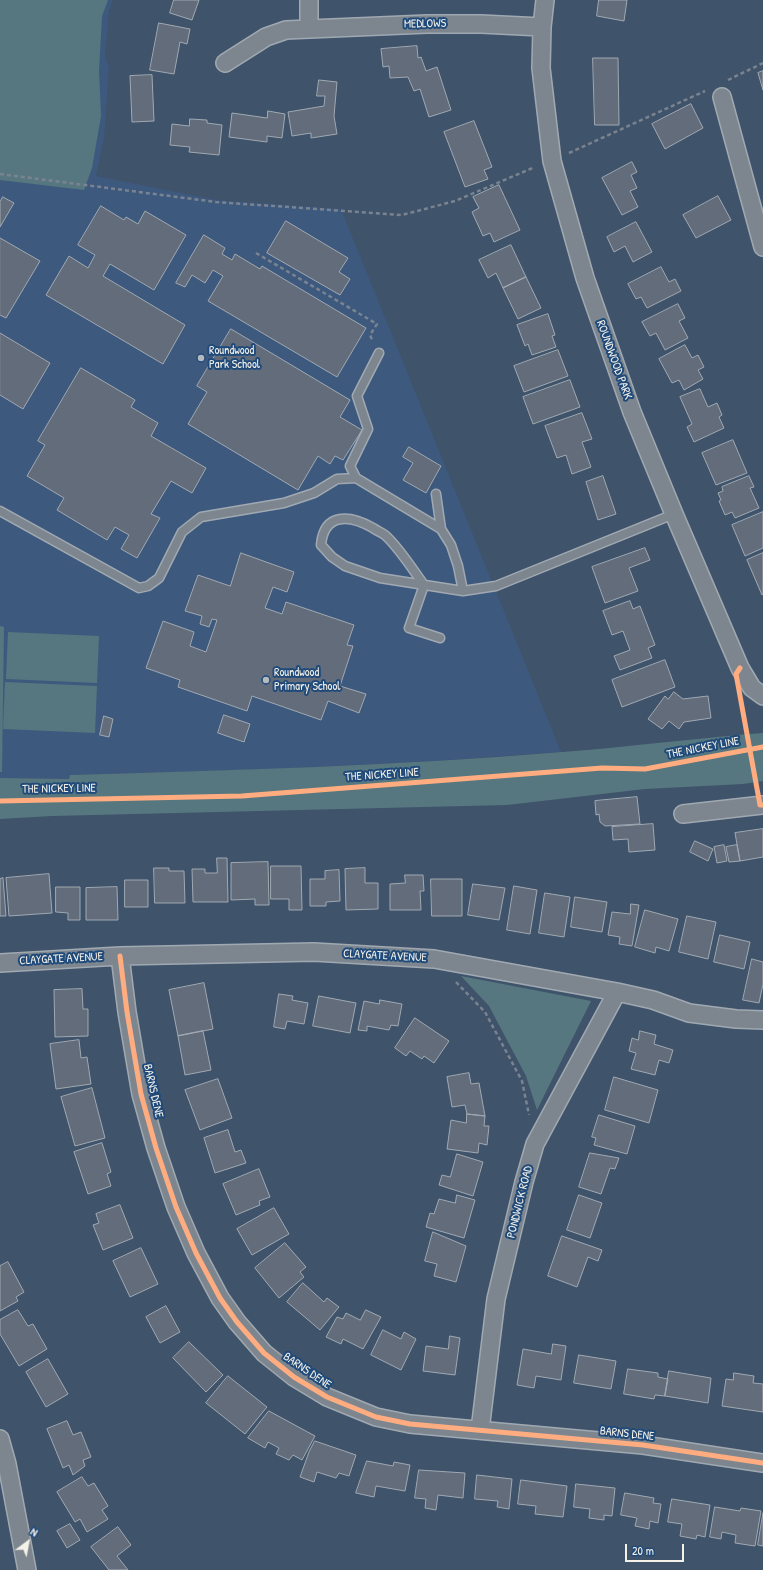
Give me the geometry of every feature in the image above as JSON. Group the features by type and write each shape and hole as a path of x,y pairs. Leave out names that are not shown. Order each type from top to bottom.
{"street":[{"path":"309,0 309,29"},
{"name":"ROUNDWOOD PARK","path":"545,0 542,27 541,68 552,161 585,278 632,412 674,514 740,668 752,688 763,696"},
{"name":"MEDLOWS","path":"225,63 266,37 286,30 427,24 481,24 542,27"},
{"path":"720,89 763,246"},
{"path":"683,814 763,805"},
{"name":"CLAYGATE AVENUE","path":"0,963 120,956 314,952 434,959 617,992 653,1000 688,1013 736,1019 763,1020"},
{"name":"BARNS DENE","path":"120,956 127,1012 141,1094 156,1148 176,1207 196,1253 220,1298 237,1322 264,1353 294,1376 327,1397 376,1417 410,1424 643,1445 763,1463"},
{"name":"PONDWICK ROAD","path":"480,1430 496,1299 524,1182 535,1144 617,992"},
{"path":"0,1439 7,1464 27,1570"}],"lane":[{"path":"379,353 357,396 368,429 350,466 356,478 441,529"},
{"path":"0,512 139,588 148,586 159,578 182,532 201,517 284,503 314,493 337,479 356,478"},
{"path":"436,494 441,529 451,546 458,566 463,591"},
{"path":"424,585 386,536 367,524 349,518 336,520 325,530 322,536 321,545 332,558 345,566 380,578 424,585 463,591 496,586 674,514"},
{"path":"424,585 409,628 440,638"}],"path":[{"path":"0,174 216,202 402,215 455,201 552,161 720,89 763,63"},
{"path":"256,253 377,324 370,335 379,353"},
{"path":"454,980 485,1012 522,1080 529,1116"}],"shaded area":[{"name":"Roundwood Park School","path":"0,0 113,0 109,11 105,56 109,67 104,138 96,176 216,200 341,209 561,752 434,761 275,769 71,775 70,779 0,778"}],"green space":[{"path":"0,0 108,0 102,16 99,71 101,116 92,168 84,190 0,180"},
{"path":"0,626 4,627 2,772 0,772"},
{"path":"8,632 99,636 97,683 6,679"},
{"path":"5,682 97,686 95,733 3,729"},
{"path":"763,733 763,781 743,784 645,789 507,805 52,816 0,819 0,778 69,779 70,775 316,767 439,761 587,750"},
{"path":"461,976 591,1001 537,1110 526,1076 489,1006"}],"building":[{"path":"174,0 199,0 192,20 170,13"},
{"path":"599,0 627,0 624,21 597,16"},
{"path":"159,23 190,29 187,44 180,42 174,74 150,70"},
{"path":"417,46 418,58 421,57 426,71 437,67 451,110 429,117 420,89 414,91 408,77 390,78 389,66 383,67 381,49"},
{"path":"593,58 618,58 619,125 595,125"},
{"path":"763,71 763,90 758,73"},
{"path":"152,75 154,121 132,122 130,76"},
{"path":"319,80 337,82 334,116 337,134 311,138 311,133 292,136 288,112 324,106 325,96 317,96"},
{"path":"691,104 703,128 665,149 652,124"},
{"path":"268,111 285,114 282,138 267,136 267,142 229,137 232,113 267,118"},
{"path":"190,119 207,120 207,123 222,125 219,155 189,152 190,147 170,145 172,124 189,126"},
{"path":"474,121 492,167 484,170 488,179 465,187 444,132"},
{"path":"632,162 637,172 631,175 637,188 630,191 638,207 622,215 602,178"},
{"path":"499,185 520,230 494,242 490,233 483,236 472,212 479,208 473,197"},
{"path":"718,196 731,220 696,238 683,215"},
{"path":"3,197 14,203 0,227 0,202"},
{"path":"101,206 124,220 126,217 138,224 145,211 186,235 154,290 110,264 103,276 185,325 163,364 46,295 69,256 88,268 95,255 78,245"},
{"path":"286,221 348,258 339,272 350,279 340,295 267,253"},
{"path":"636,222 652,252 633,262 625,246 614,252 607,237"},
{"path":"204,235 225,248 222,254 232,260 235,254 260,269 262,266 366,328 337,377 208,301 223,276 213,270 205,283 192,275 185,287 176,283"},
{"path":"0,238 40,261 6,318 0,315"},
{"path":"511,245 526,277 503,288 496,273 488,278 479,260"},
{"path":"661,267 669,282 675,279 681,291 647,308 641,297 636,299 628,284"},
{"path":"526,277 541,308 518,319 503,288"},
{"path":"678,304 685,318 679,321 688,338 665,350 656,333 650,336 642,322"},
{"path":"548,314 555,335 552,336 556,347 532,355 528,344 525,346 517,325"},
{"path":"231,329 350,400 340,417 362,430 343,460 335,456 330,464 318,456 298,490 188,424 207,392 197,386"},
{"path":"0,333 50,363 23,409 0,395"},
{"path":"685,345 692,358 698,355 704,367 698,370 703,379 684,390 679,380 672,383 659,359"},
{"path":"558,350 568,376 524,392 514,366"},
{"path":"81,368 135,400 131,407 158,423 151,436 206,468 192,493 171,481 151,514 160,518 137,558 121,549 129,535 115,527 107,540 57,510 64,498 27,476 45,445 38,441"},
{"path":"570,380 580,407 533,424 523,397"},
{"path":"700,389 708,407 717,403 722,415 719,417 724,428 694,442 687,427 692,424 680,397"},
{"path":"582,413 592,439 582,442 591,467 572,474 566,455 557,458 545,426"},
{"path":"733,440 747,473 716,485 702,453"},
{"path":"409,447 441,466 426,493 403,480 413,463 403,457"},
{"path":"603,476 616,514 598,520 586,482"},
{"path":"749,476 754,487 750,488 759,508 735,518 732,512 725,515 719,501 721,500 718,493 723,491 722,487"},
{"path":"763,512 763,548 745,556 732,525"},
{"path":"645,548 650,560 629,568 638,591 605,603 592,567"},
{"path":"241,553 294,572 287,592 273,587 265,608 282,614 286,602 354,625 347,645 353,646 340,686 366,694 359,713 328,701 321,720 252,696 247,711 178,687 180,680 146,668 163,621 194,632 190,646 206,652 217,620 212,619 209,627 200,624 202,616 185,611 198,575 230,586"},
{"path":"763,553 763,594 762,595 747,560"},
{"path":"630,601 633,609 640,606 655,645 648,648 652,658 620,670 614,656 630,650 623,631 612,635 603,611"},
{"path":"665,660 675,687 622,707 612,680"},
{"path":"674,692 683,699 708,696 711,718 684,722 679,729 669,721 662,729 648,719 665,696 668,699"},
{"path":"224,715 250,724 244,742 218,733"},
{"path":"104,716 113,719 109,737 100,735"},
{"path":"637,797 640,824 605,826 600,822 599,814 596,815 595,801"},
{"path":"653,824 655,850 629,852 628,839 613,840 612,827"},
{"path":"763,829 763,857 740,861 735,833"},
{"path":"695,841 713,849 708,861 690,852"},
{"path":"724,845 727,861 717,863 714,847"},
{"path":"737,845 740,861 729,862 726,847"},
{"path":"217,858 227,858 228,902 193,902 192,869 205,869 205,873 217,873"},
{"path":"268,862 269,905 255,905 255,899 231,900 231,863"},
{"path":"271,866 301,866 302,910 289,910 289,899 271,899"},
{"path":"154,868 169,868 169,871 184,871 185,903 155,903"},
{"path":"365,868 365,883 378,883 378,909 346,910 345,869"},
{"path":"339,870 340,901 326,902 326,906 310,906 310,879 325,879 325,871"},
{"path":"49,874 52,913 9,916 6,878"},
{"path":"405,875 423,875 424,891 420,891 421,910 390,910 390,884 405,883"},
{"path":"3,878 6,916 0,916 0,879"},
{"path":"431,879 462,879 462,916 432,916"},
{"path":"125,880 148,880 148,907 125,907"},
{"path":"473,884 505,888 499,920 468,915"},
{"path":"514,886 537,890 530,934 507,930"},
{"path":"56,887 80,887 80,920 68,920 68,913 56,912"},
{"path":"117,887 118,920 86,920 86,888"},
{"path":"545,893 570,897 564,937 539,933"},
{"path":"575,897 607,902 602,932 571,927"},
{"path":"631,904 639,905 632,946 619,944 620,937 608,935 612,912 630,914"},
{"path":"645,910 678,919 669,951 656,947 655,953 635,947"},
{"path":"687,916 716,922 708,959 679,952"},
{"path":"720,935 750,942 744,969 714,962"},
{"path":"752,959 763,962 763,984 759,1003 743,1000"},
{"path":"204,983 213,1029 178,1036 169,990"},
{"path":"82,989 83,1009 88,1009 88,1036 55,1037 54,990"},
{"path":"279,994 293,996 292,1000 308,1003 304,1024 287,1021 285,1029 274,1027"},
{"path":"319,996 356,1003 350,1033 313,1026"},
{"path":"380,1000 402,1004 398,1026 391,1025 389,1030 367,1026 367,1031 358,1030 364,1001 379,1004"},
{"path":"415,1018 449,1041 434,1063 424,1056 422,1059 410,1051 406,1056 395,1048"},
{"path":"203,1031 211,1070 185,1075 178,1036"},
{"path":"640,1031 656,1035 654,1044 673,1050 669,1063 659,1060 655,1075 631,1069 636,1053 629,1051 632,1038 638,1040"},
{"path":"79,1040 81,1058 87,1057 91,1084 56,1089 50,1044"},
{"path":"469,1073 471,1084 479,1083 485,1116 467,1114 465,1105 452,1107 447,1077"},
{"path":"614,1077 658,1090 649,1123 605,1110"},
{"path":"218,1079 232,1118 200,1130 185,1090"},
{"path":"92,1088 105,1138 75,1146 61,1097"},
{"path":"467,1114 485,1116 484,1126 489,1126 487,1145 479,1143 478,1153 447,1149 451,1120 466,1123"},
{"path":"599,1115 635,1126 627,1154 594,1145 596,1138 592,1137"},
{"path":"228,1130 235,1152 241,1150 246,1163 215,1173 204,1138"},
{"path":"102,1143 111,1172 107,1174 111,1186 88,1194 74,1152"},
{"path":"590,1153 619,1158 615,1169 610,1168 601,1194 579,1187"},
{"path":"457,1154 483,1162 473,1196 439,1185 442,1175 450,1177"},
{"path":"259,1169 270,1197 259,1201 260,1205 236,1215 223,1184"},
{"path":"457,1195 475,1200 464,1238 426,1227 430,1213 434,1214 439,1199 455,1203"},
{"path":"579,1195 602,1203 590,1238 567,1230"},
{"path":"120,1205 133,1238 103,1250 93,1225 99,1223 96,1214"},
{"path":"274,1208 289,1234 252,1255 237,1229"},
{"path":"433,1232 466,1246 456,1282 434,1276 437,1264 425,1261"},
{"path":"562,1236 602,1250 598,1261 588,1257 577,1287 548,1276"},
{"path":"285,1243 306,1267 300,1272 304,1277 279,1298 255,1268"},
{"path":"141,1248 158,1284 130,1297 113,1261"},
{"path":"8,1262 24,1292 16,1297 18,1301 0,1311 0,1266"},
{"path":"303,1283 324,1302 327,1298 339,1307 320,1330 287,1302"},
{"path":"166,1306 180,1332 160,1343 146,1317"},
{"path":"18,1310 28,1326 33,1324 47,1349 19,1366 0,1334 0,1320"},
{"path":"366,1310 381,1317 363,1349 343,1339 341,1344 326,1337 337,1317 343,1319 346,1313 360,1320"},
{"path":"383,1330 401,1339 404,1332 416,1339 401,1370 371,1355"},
{"path":"450,1336 460,1338 455,1375 423,1371 426,1346 448,1349"},
{"path":"189,1342 223,1375 206,1392 173,1358"},
{"path":"553,1344 566,1346 561,1380 536,1376 534,1388 517,1385 523,1349 551,1354"},
{"path":"579,1355 616,1361 611,1389 574,1383"},
{"path":"48,1359 68,1394 46,1407 26,1372"},
{"path":"628,1369 658,1373 658,1377 668,1379 665,1396 655,1395 654,1399 624,1394"},
{"path":"669,1371 711,1378 708,1403 665,1396"},
{"path":"734,1373 754,1376 753,1383 763,1384 763,1412 722,1406 726,1379 733,1380"},
{"path":"228,1376 267,1407 245,1434 206,1403"},
{"path":"269,1411 315,1436 302,1460 293,1455 289,1460 276,1454 279,1448 268,1442 265,1448 248,1438"},
{"path":"67,1421 73,1435 81,1432 91,1457 83,1460 85,1466 73,1475 69,1465 63,1468 47,1429"},
{"path":"315,1441 356,1455 349,1476 339,1473 336,1478 317,1472 314,1482 300,1477 309,1452"},
{"path":"367,1461 393,1466 394,1462 410,1465 405,1491 376,1486 374,1497 356,1493"},
{"path":"419,1470 465,1473 463,1498 438,1495 436,1510 425,1508 426,1499 415,1498"},
{"path":"477,1475 512,1479 509,1509 497,1507 498,1501 475,1499"},
{"path":"82,1477 88,1486 94,1483 108,1506 102,1510 108,1519 87,1532 80,1519 75,1522 57,1492"},
{"path":"521,1480 567,1486 563,1517 535,1514 536,1506 518,1504"},
{"path":"576,1484 615,1488 612,1516 604,1515 604,1520 589,1518 590,1509 574,1507"},
{"path":"625,1493 654,1498 653,1503 661,1504 658,1523 650,1521 649,1529 635,1526 637,1518 621,1515"},
{"path":"672,1499 710,1505 705,1537 697,1535 696,1539 680,1536 682,1524 668,1522"},
{"path":"715,1507 740,1511 741,1508 761,1511 755,1546 735,1543 736,1535 722,1532 721,1539 710,1537"},
{"path":"763,1513 763,1546 758,1545"},
{"path":"70,1524 80,1540 67,1548 57,1531"},
{"path":"118,1527 131,1545 117,1556 128,1570 109,1570 91,1547"}],"cycle path":[{"path":"740,668 736,674 760,805 763,805"},
{"name":"THE NICKEY LINE","path":"0,801 242,796 602,768 645,769 763,747"},
{"path":"120,956 127,1012 141,1094 156,1148 176,1207 196,1253 220,1298 237,1322 264,1353 294,1377 327,1397 376,1417 410,1424 643,1445 763,1463"}],"place":[{"name":"Roundwood Park School","path":"201,358"},
{"name":"Roundwood Primary School","path":"266,680"}]}
